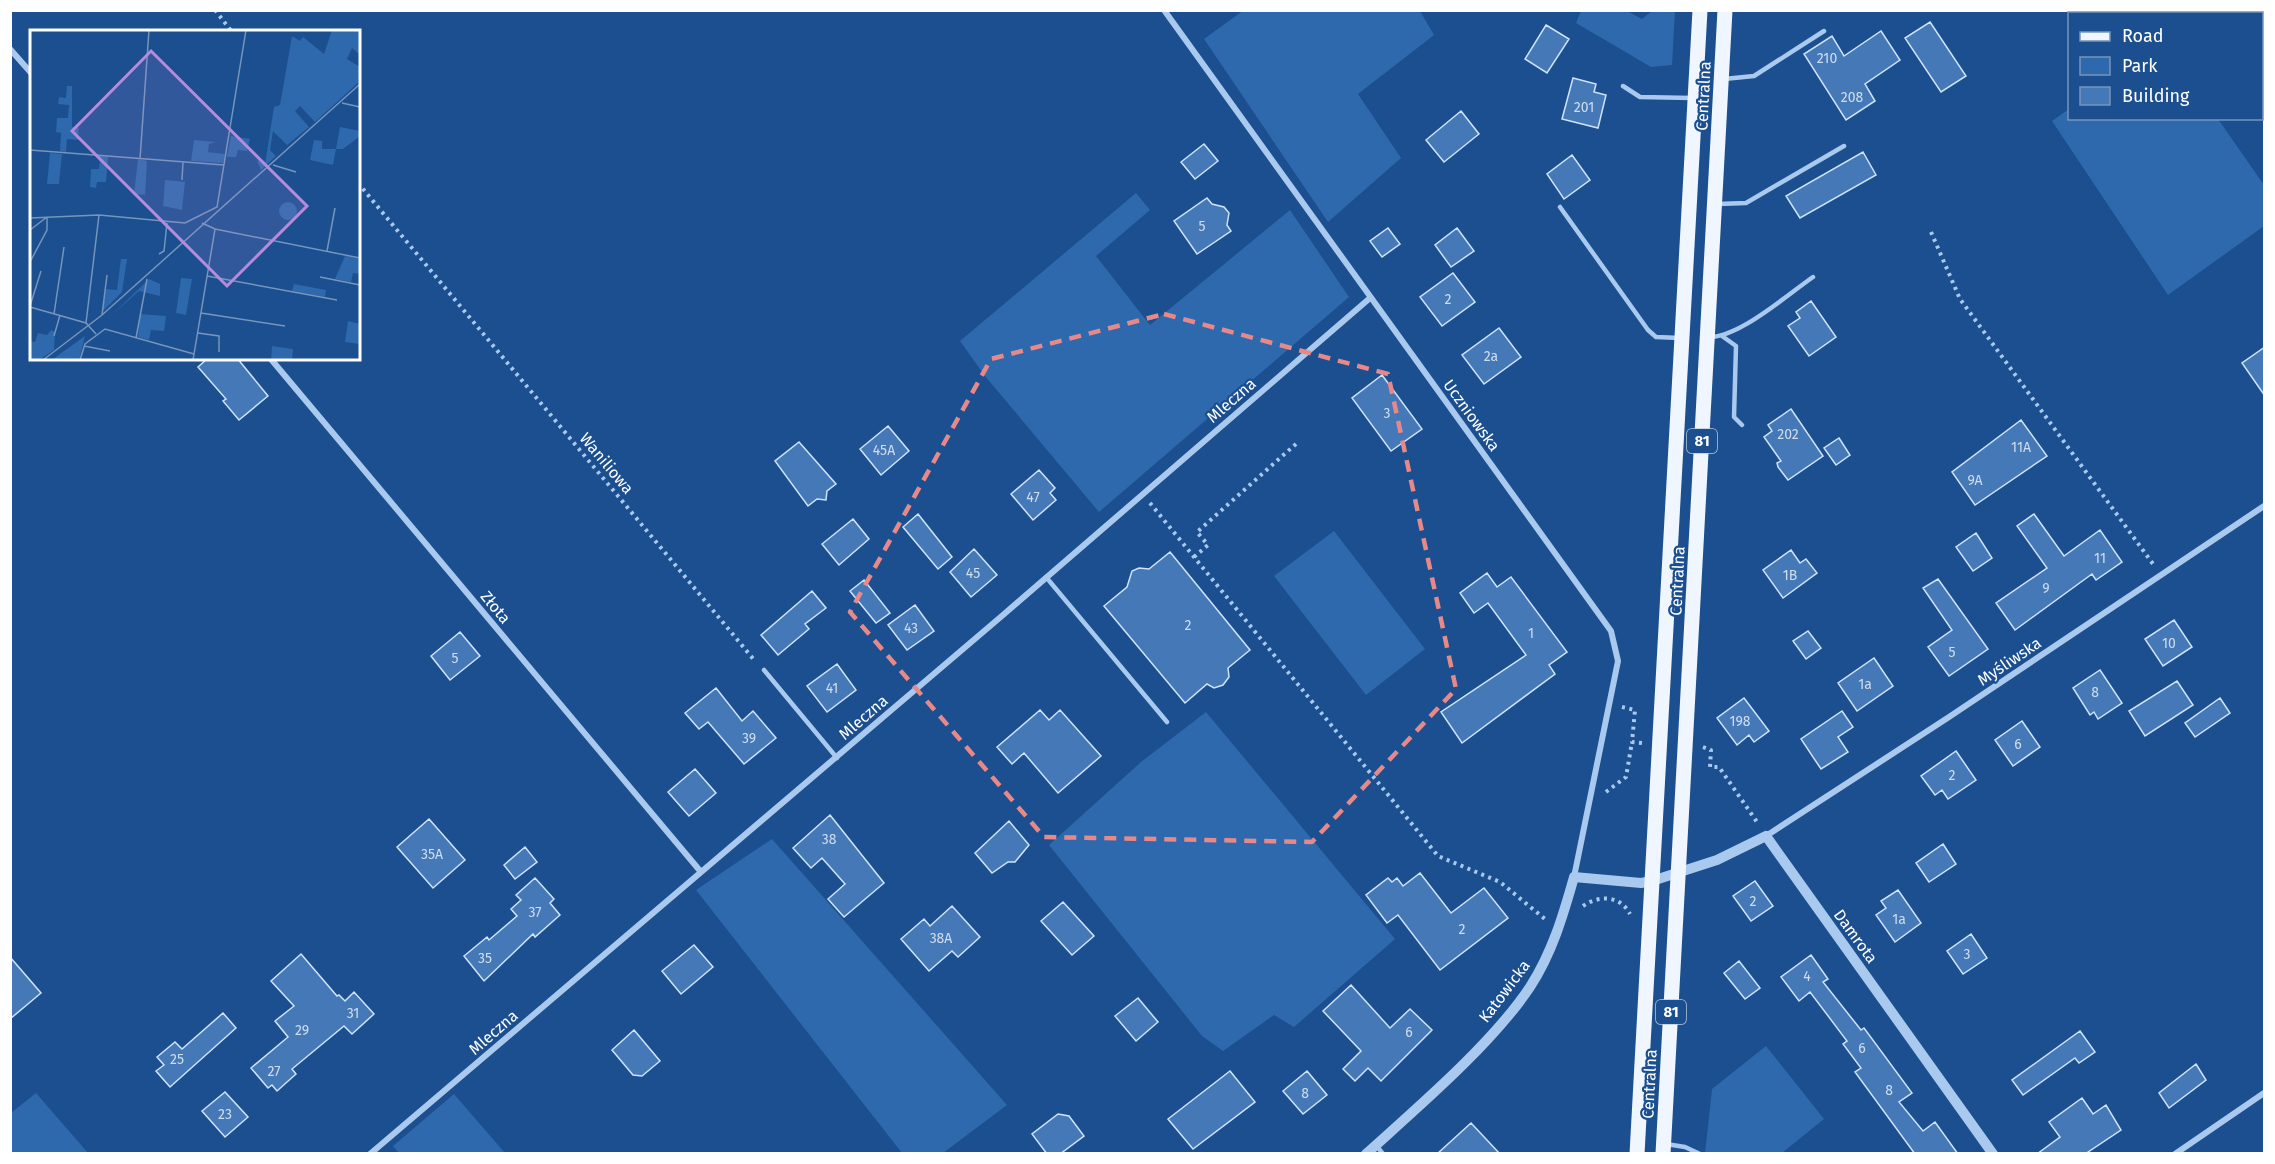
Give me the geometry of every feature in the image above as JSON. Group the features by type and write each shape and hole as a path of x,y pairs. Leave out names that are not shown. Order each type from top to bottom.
{"main road":[{"name":"Centralna","path":"1637,1154 1700,10"},
{"name":"Centralna","path":"1663,1149 1715,336 1715,204 1725,10"}],"street":[{"name":"Uczniowska","path":"1164,10 1611,631 1618,662 1574,878"},
{"path":"10,49 30,72"},
{"name":"Mleczna","path":"370,1154 837,758 1370,298"},
{"name":"Złota","path":"272,360 701,872"},
{"name":"Myśliwska","path":"1766,836 2265,506"},
{"path":"1574,878 1641,884 1717,860 1766,836"},
{"name":"Damrota","path":"1766,836 1993,1154"},
{"name":"Katowicka","path":"1366,1154 1379,1149 1508,1016 1529,987 1558,932 1574,878"},
{"path":"2175,1154 2265,1093"}],"lane":[{"path":"1722,79 1754,76 1824,31"},
{"path":"1623,86 1640,97 1695,97"},
{"path":"1715,204 1746,203 1844,146"},
{"path":"1560,207 1648,330 1656,337 1682,338"},
{"path":"1715,336 1813,277"},
{"path":"1715,336 1736,346 1734,417 1742,424"},
{"path":"1046,578 1167,722"},
{"path":"764,670 837,758"},
{"path":"1663,1149 1685,1147 1700,1154"}],"path":[{"path":"215,10 230,30"},
{"name":"Waniliowa","path":"360,185 764,670"},
{"path":"1931,232 1960,299 2160,575"},
{"path":"1194,557 1208,545 1197,532 1297,443"},
{"path":"1142,494 1438,856 1500,882 1545,919"},
{"path":"1587,808 1626,777 1632,742"},
{"path":"1578,912 1584,905 1604,897 1617,900 1625,906 1632,920"},
{"path":"1542,929 1548,909"}],"highlighted area":[{"path":"1164,314 1388,374 1456,689 1312,842 1044,837 850,612 991,359"}],"green space":[{"path":"1244,10 1420,11 1434,35 1358,94 1401,158 1328,222 1204,39"},
{"path":"1581,11 1627,11 1642,19 1652,11 1675,11 1672,65 1651,67 1576,23"},
{"path":"2068,110 2068,120 2219,120 2264,185 2264,226 2168,295 2052,121"},
{"path":"1136,193 1150,210 1096,256 1150,325 1290,210 1349,297 1099,512 985,376 960,341"},
{"path":"1334,531 1425,649 1366,695 1274,576"},
{"path":"1206,712 1395,939 1294,1027 1274,1015 1223,1051 1202,1036 1049,845 1141,762"},
{"path":"772,839 1007,1105 943,1153 902,1153 696,890"},
{"path":"1766,1046 1824,1119 1782,1153 1705,1153 1712,1089"},
{"path":"36,1093 88,1153 11,1153 11,1113"},
{"path":"454,1094 505,1153 399,1153 393,1146"}],"building":[{"path":"1930,22 1966,76 1941,92 1905,38"},
{"path":"1546,25 1569,39 1547,73 1525,59"},
{"path":"1881,31 1900,60 1865,84 1875,101 1846,120 1804,54 1832,36 1844,56"},
{"path":"1573,78 1596,84 1594,92 1606,95 1598,128 1562,119"},
{"path":"1461,111 1479,134 1444,162 1426,140"},
{"path":"1204,144 1218,161 1195,179 1181,162"},
{"path":"1863,152 1876,175 1800,218 1786,196"},
{"path":"1572,155 1590,180 1564,199 1547,174"},
{"path":"1207,198 1212,204 1224,207 1229,213 1227,225 1231,231 1197,254 1174,221"},
{"path":"1388,228 1400,244 1382,257 1370,241"},
{"path":"1457,228 1474,251 1451,267 1435,245"},
{"path":"1453,273 1475,302 1442,326 1420,297"},
{"path":"1811,301 1836,337 1809,356 1788,326 1800,318 1796,312"},
{"path":"1499,328 1521,357 1484,384 1462,355"},
{"path":"2265,347 2265,396 2242,363"},
{"path":"206,360 239,360 268,396 239,420 223,401 226,399 198,367"},
{"path":"1382,375 1422,429 1391,451 1352,398"},
{"path":"1791,409 1823,456 1788,480 1778,467 1777,463 1781,461 1764,437 1772,431 1768,425"},
{"path":"2021,420 2047,456 1975,505 1952,472"},
{"path":"888,426 909,451 881,475 860,449"},
{"path":"1839,438 1850,455 1836,465 1824,448"},
{"path":"799,442 836,484 827,491 826,500 817,499 808,506 775,461"},
{"path":"1039,470 1055,488 1050,493 1056,500 1033,520 1011,494"},
{"path":"918,514 952,557 938,569 903,527"},
{"path":"2034,514 2064,556 2100,530 2122,562 2096,580 2092,574 2015,630 1996,603 2047,568 2017,526"},
{"path":"853,519 869,539 839,565 822,544"},
{"path":"1976,533 1992,558 1973,571 1956,547"},
{"path":"974,549 997,575 971,597 950,572"},
{"path":"1791,550 1800,563 1806,559 1817,573 1783,598 1763,570"},
{"path":"1170,552 1250,650 1228,668 1229,677 1223,685 1214,688 1207,684 1185,703 1104,606 1127,587 1132,571 1139,568 1149,569"},
{"path":"1487,573 1497,587 1511,577 1567,652 1549,665 1555,674 1462,743 1441,712 1526,655 1488,603 1474,613 1460,593"},
{"path":"1938,579 1988,649 1949,676 1928,647 1952,630 1923,588"},
{"path":"864,580 890,613 876,623 850,591"},
{"path":"812,591 826,608 805,624 809,629 778,655 761,635"},
{"path":"915,605 934,631 907,650 888,625"},
{"path":"2174,620 2192,647 2163,666 2145,639"},
{"path":"1808,631 1821,648 1806,659 1793,641"},
{"path":"460,632 480,656 450,680 431,656"},
{"path":"1874,658 1893,686 1857,711 1838,683"},
{"path":"837,664 856,690 827,712 807,686"},
{"path":"2100,670 2122,703 2098,719 2094,712 2090,715 2073,688"},
{"path":"2177,681 2193,705 2145,736 2129,711"},
{"path":"716,688 742,721 753,711 776,738 744,764 708,722 699,729 685,713"},
{"path":"1744,698 1769,731 1754,742 1749,735 1737,745 1717,718"},
{"path":"2220,698 2230,713 2195,737 2185,723"},
{"path":"1040,710 1049,720 1060,710 1101,756 1058,793 1024,753 1012,764 997,747"},
{"path":"1842,711 1853,727 1838,737 1848,752 1821,769 1801,739"},
{"path":"2022,721 2040,747 2013,766 1995,740"},
{"path":"1956,751 1976,780 1948,799 1942,790 1935,795 1921,776"},
{"path":"695,769 716,793 689,816 668,792"},
{"path":"830,815 884,883 844,917 828,899 845,884 822,858 811,868 793,848"},
{"path":"429,819 465,860 433,888 397,847"},
{"path":"1009,821 1029,845 1015,862 1008,862 992,873 975,853"},
{"path":"1943,844 1956,864 1929,882 1916,863"},
{"path":"525,847 537,862 515,879 504,865"},
{"path":"1420,873 1451,913 1484,888 1508,918 1440,970 1398,915 1387,923 1366,895 1388,878 1392,882 1397,878 1403,886"},
{"path":"535,878 554,899 550,903 560,915 535,937 533,934 484,981 464,956 487,937 489,940 517,916 511,909 521,900 516,895"},
{"path":"1755,881 1773,906 1751,921 1733,896"},
{"path":"1898,890 1921,923 1895,942 1876,915 1886,908 1881,901"},
{"path":"1063,902 1094,936 1072,955 1041,921"},
{"path":"952,906 980,937 958,957 952,951 929,971 901,939 924,919 930,926"},
{"path":"1971,934 1987,958 1963,974 1947,951"},
{"path":"694,945 713,967 681,994 662,971"},
{"path":"301,954 337,996 339,995 345,1001 354,992 374,1014 352,1034 344,1026 292,1069 296,1074 277,1091 272,1085 268,1088 251,1068 288,1037 275,1021 294,1006 271,981"},
{"path":"1811,955 1828,979 1823,982 1861,1030 1864,1028 1912,1093 1899,1102 1923,1131 1935,1122 1958,1154 1915,1154 1855,1072 1861,1068 1843,1044 1847,1041 1810,992 1799,1001 1781,977"},
{"path":"10,957 41,993 10,1019"},
{"path":"1739,961 1760,988 1745,999 1724,973"},
{"path":"1351,985 1390,1028 1410,1009 1432,1030 1381,1081 1368,1068 1355,1081 1343,1069 1361,1051 1323,1011"},
{"path":"1138,998 1158,1022 1136,1041 1115,1016"},
{"path":"223,1013 236,1028 170,1087 156,1071 164,1065 157,1057 175,1042 182,1049"},
{"path":"634,1030 660,1061 642,1076 633,1075 612,1050"},
{"path":"2080,1031 2095,1052 2079,1063 2075,1058 2023,1095 2012,1080"},
{"path":"2196,1064 2206,1080 2169,1108 2159,1093"},
{"path":"1230,1071 1255,1102 1193,1149 1168,1119"},
{"path":"1307,1071 1327,1095 1303,1114 1283,1091"},
{"path":"225,1092 248,1117 225,1137 202,1111"},
{"path":"2082,1098 2093,1114 2106,1105 2121,1130 2085,1154 2037,1154 2060,1137 2049,1122"},
{"path":"1058,1114 1069,1116 1084,1136 1060,1154 1047,1154 1032,1134"},
{"path":"1471,1123 1500,1154 1437,1154"}]}
